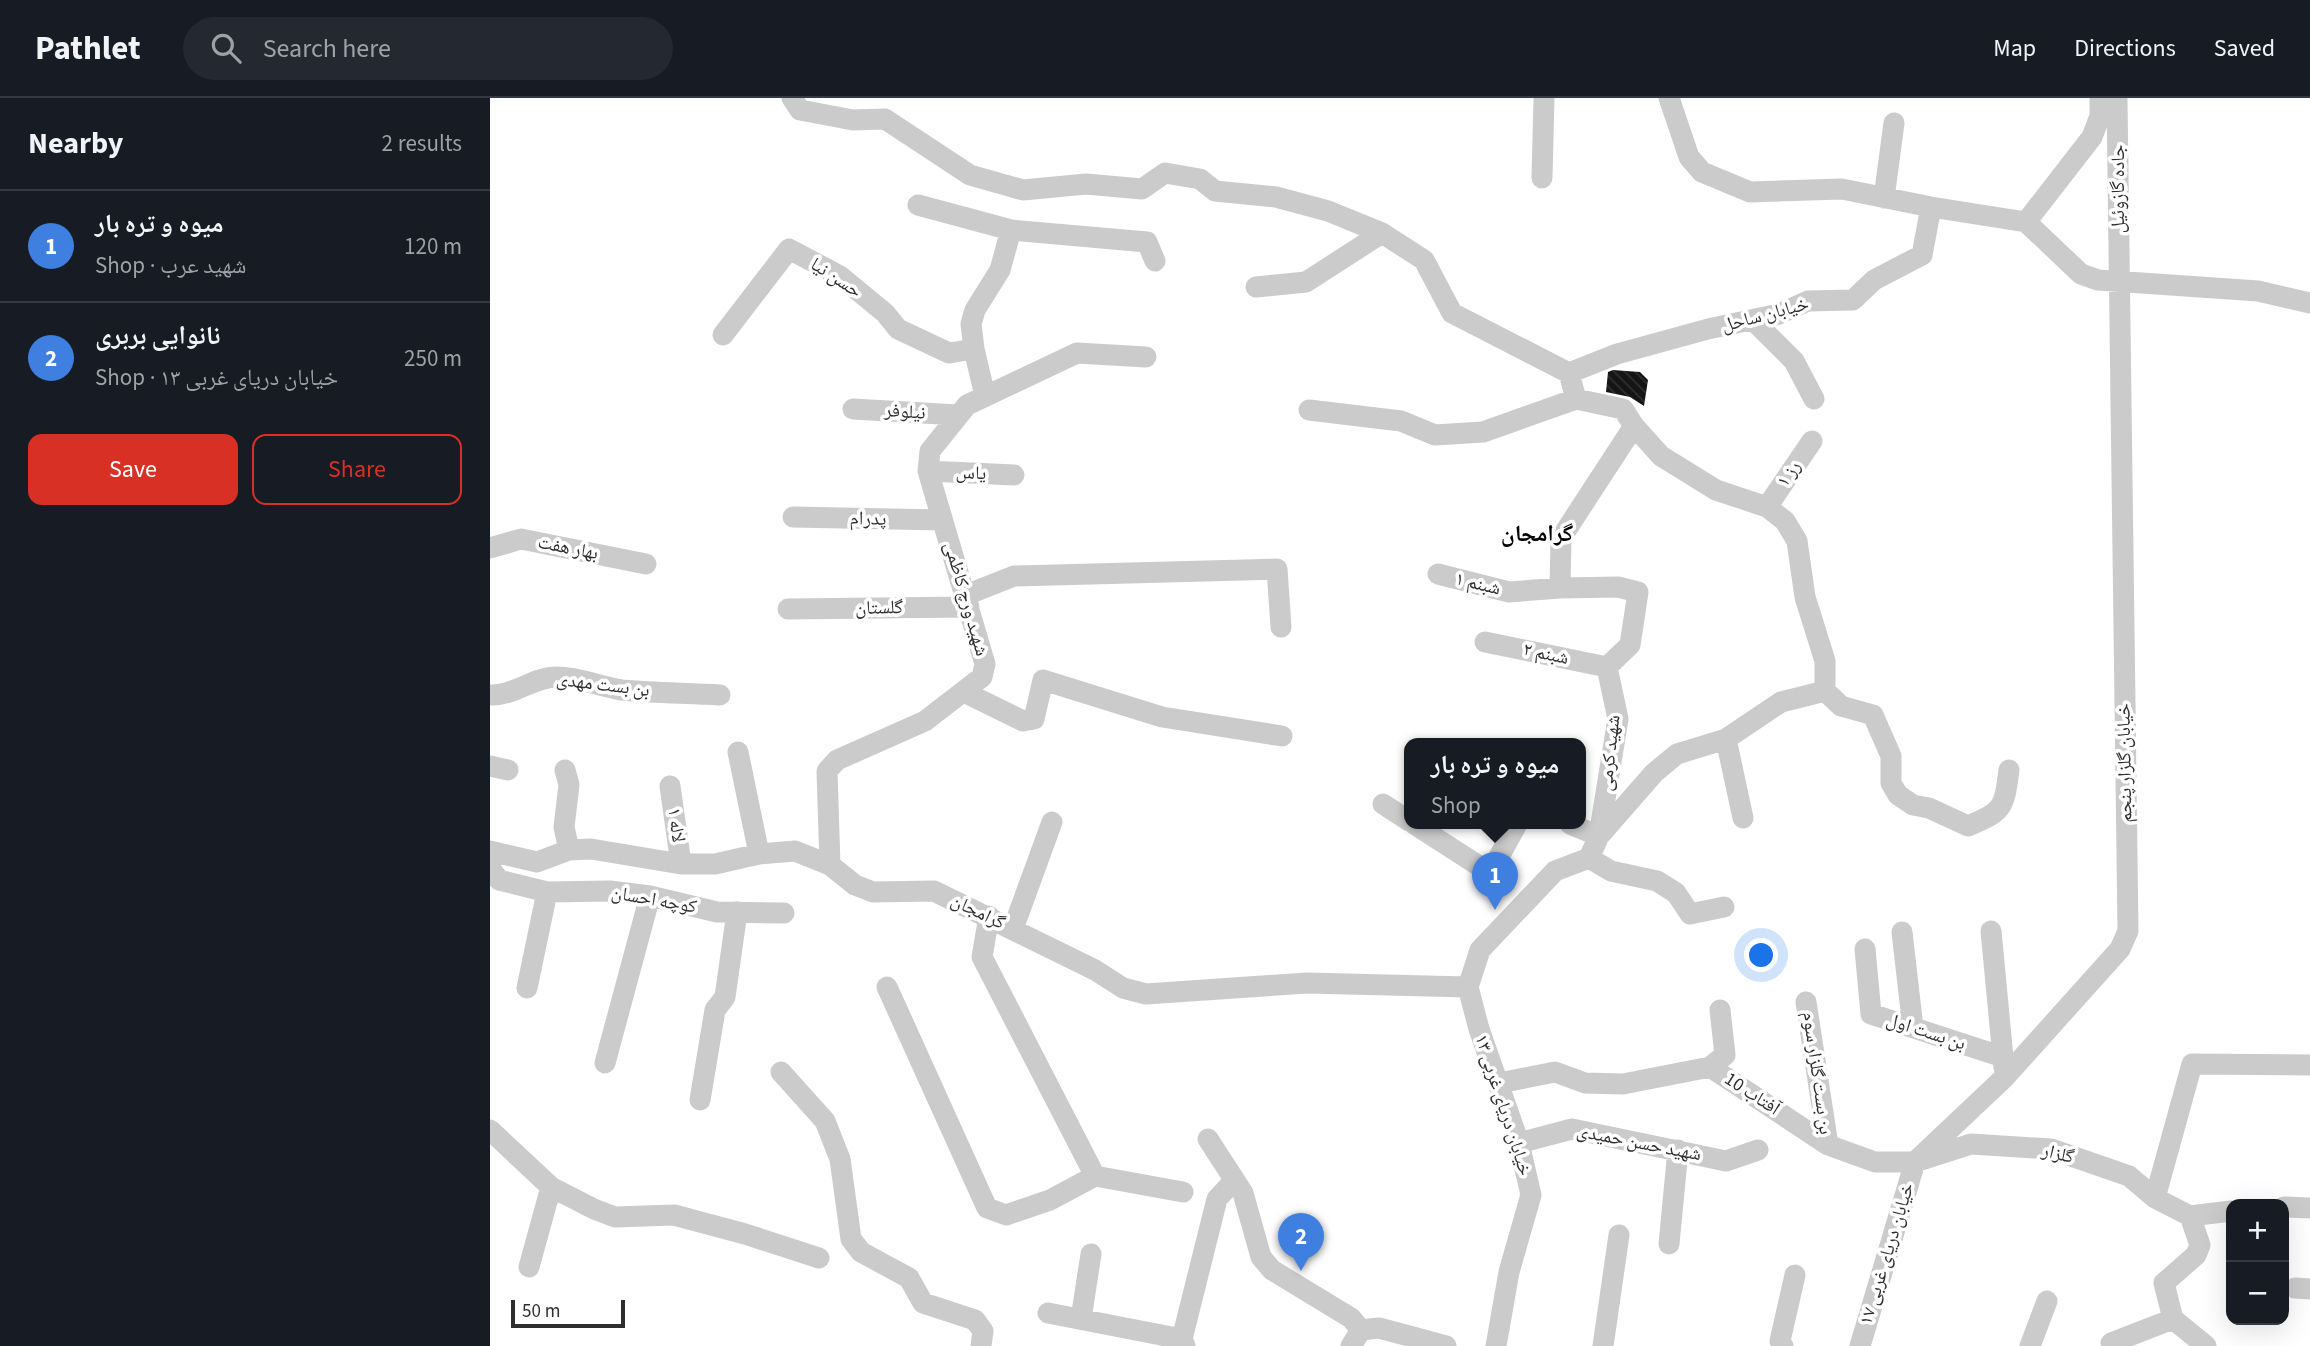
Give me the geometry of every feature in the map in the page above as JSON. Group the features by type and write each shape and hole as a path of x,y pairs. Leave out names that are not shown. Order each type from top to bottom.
{"street":[{"path":"792,98 800,110 853,120 885,119 970,175 1023,190 1086,184 1142,190 1165,173 1200,179 1215,191 1276,197 1328,211 1381,233 1424,260 1452,313 1569,373 1576,399"},
{"path":"1542,178 1544,98"},
{"path":"1668,98 1689,157 1702,172 1750,192 1842,189 2026,222 2081,274 2098,280 2258,291 2310,303"},
{"path":"2026,222 2092,137 2100,116 2100,98"},
{"name":"جاده گازوئیل","path":"2117,98 2118,280"},
{"path":"1884,198 1894,123"},
{"path":"918,205 1011,230 1147,242 1156,261"},
{"name":"خیابان ساحل","path":"1569,373 1617,354 1708,329 1779,314 1808,302 1853,300 1874,280 1922,255 1931,207"},
{"path":"985,396 971,324 1000,270 1011,230"},
{"path":"1256,287 1306,282 1381,233"},
{"name":"حسن نیا","path":"723,335 789,249 840,276 885,313 898,330 949,353 974,349"},
{"name":"خیابان گلزار پنجم","path":"1915,1162 2120,949 2128,931 2118,280"},
{"path":"1753,320 1794,361 1814,399"},
{"path":"928,471 930,451 967,405 1077,354 1146,357"},
{"path":"1308,411 1401,421 1434,435 1483,432 1576,399 1622,409 1661,456 1716,490 1767,507 1784,521 1797,541 1805,597 1825,661 1825,691 1841,706 1873,715 1891,756 1891,783 1898,795 1913,805 1928,808 1968,826 1990,817 2005,803 2010,770"},
{"name":"نیلوفر","path":"853,409 958,415"},
{"path":"1607,667 1630,645 1638,592 1618,587 1560,588 1560,538 1634,426"},
{"name":"رز ۱","path":"1767,507 1812,441"},
{"name":"یاس","path":"928,471 1014,475"},
{"name":"شهید ورچ کاظمی","path":"830,865 827,771 837,760 925,721 982,677 985,664 928,471"},
{"name":"پدرام","path":"793,517 942,520"},
{"name":"بهار هفت","path":"490,548 521,539 646,564"},
{"path":"967,601 1014,576 1277,569 1281,627"},
{"name":"شبنم ۱","path":"1438,574 1509,592 1560,588"},
{"name":"گلستان","path":"789,609 967,601"},
{"name":"شبنم ۲","path":"1485,642 1607,667"},
{"name":"شهید کرمی","path":"1599,836 1618,719 1607,667"},
{"name":"بن بست مهدی","path":"490,695 502,695 531,682 556,677 588,681 618,690 720,695"},
{"path":"964,692 1023,721 1034,719 1043,680 1162,717 1282,736"},
{"path":"1468,987 1480,950 1555,871 1589,858 1599,836 1654,773 1677,754 1726,739 1781,702 1825,691"},
{"path":"1726,739 1743,818"},
{"path":"738,752 759,854"},
{"path":"565,769 569,785 564,827 569,850"},
{"name":"لاله ۱","path":"670,786 681,864"},
{"path":"1383,804 1404,818"},
{"path":"1013,929 1052,822"},
{"path":"1420,829 1490,873 1514,829"},
{"path":"1582,829 1599,836"},
{"name":"گرامجان","path":"490,851 537,862 569,850 591,849 681,864 715,864 759,854 795,851 830,865 855,886 873,892 934,891 1095,970 1123,988 1146,994 1307,983 1468,987"},
{"path":"1589,858 1611,872 1657,881 1676,893 1690,914 1724,907"},
{"name":"کوچه احسان","path":"490,868 499,880 547,892 610,891 650,895 717,912 784,914"},
{"path":"527,988 547,892"},
{"path":"605,1063 650,895"},
{"path":"700,1100 715,1010 724,997 737,912"},
{"path":"989,916 982,957 1095,1176"},
{"path":"1991,931 2004,1067"},
{"path":"1902,932 1913,1028"},
{"name":"بن بست اول","path":"1865,949 1871,1014 1913,1028 2004,1067"},
{"path":"887,987 987,1208 1006,1214 1051,1200 1095,1176 1184,1192"},
{"name":"خیابان دریای غربی ۱۳","path":"1468,987 1479,1029 1519,1143 1531,1195 1509,1272 1496,1346"},
{"name":"بن بست گلزار سوم","path":"1806,1002 1828,1145"},
{"path":"1710,1067 1725,1055 1720,1010"},
{"path":"2155,1198 2192,1064 2310,1065"},
{"name":"آفتاب 10","path":"1499,1083 1555,1072 1585,1083 1623,1084 1710,1067 1828,1145 1875,1162 1915,1162"},
{"path":"781,1072 825,1121 840,1158 851,1239 861,1252 909,1278 923,1303 975,1320 983,1331 981,1346"},
{"name":"شهید حسن حمیدی","path":"1519,1143 1572,1129 1726,1161 1758,1150"},
{"path":"490,1130 551,1187 594,1209 615,1217 674,1215 745,1234 818,1258"},
{"path":"1208,1139 1243,1193 1261,1257 1272,1270 1351,1318 1356,1338 1379,1328 1446,1346"},
{"name":"گلزار","path":"1915,1162 1971,1144 2052,1149 2129,1176 2155,1198 2190,1216"},
{"path":"1669,1244 1678,1150"},
{"name":"خیابان دریای غربی ۱۷","path":"1860,1346 1915,1162"},
{"path":"1048,1313 1183,1342 1217,1199 1230,1186 1236,1185"},
{"path":"528,1267 551,1187"},
{"path":"2289,1207 2310,1208"},
{"path":"2206,1346 2173,1320 2164,1283 2196,1255 2200,1245 2190,1216 2226,1212"},
{"path":"1603,1346 1619,1235"},
{"path":"1081,1319 1091,1254"},
{"path":"1783,1346 1780,1341 1795,1275"},
{"path":"2030,1346 2047,1301"},
{"path":"2111,1343 2173,1320"}],"building":[{"path":"1608,372 1640,372 1648,380 1644,406 1630,397 1606,392"}],"place":[{"name":"میوه و تره بار","path":"1495,910"},
{"name":"نانوایی بربری","path":"1301,1271"}],"district":[{"name":"گرامجان","path":"1537,533"}]}
